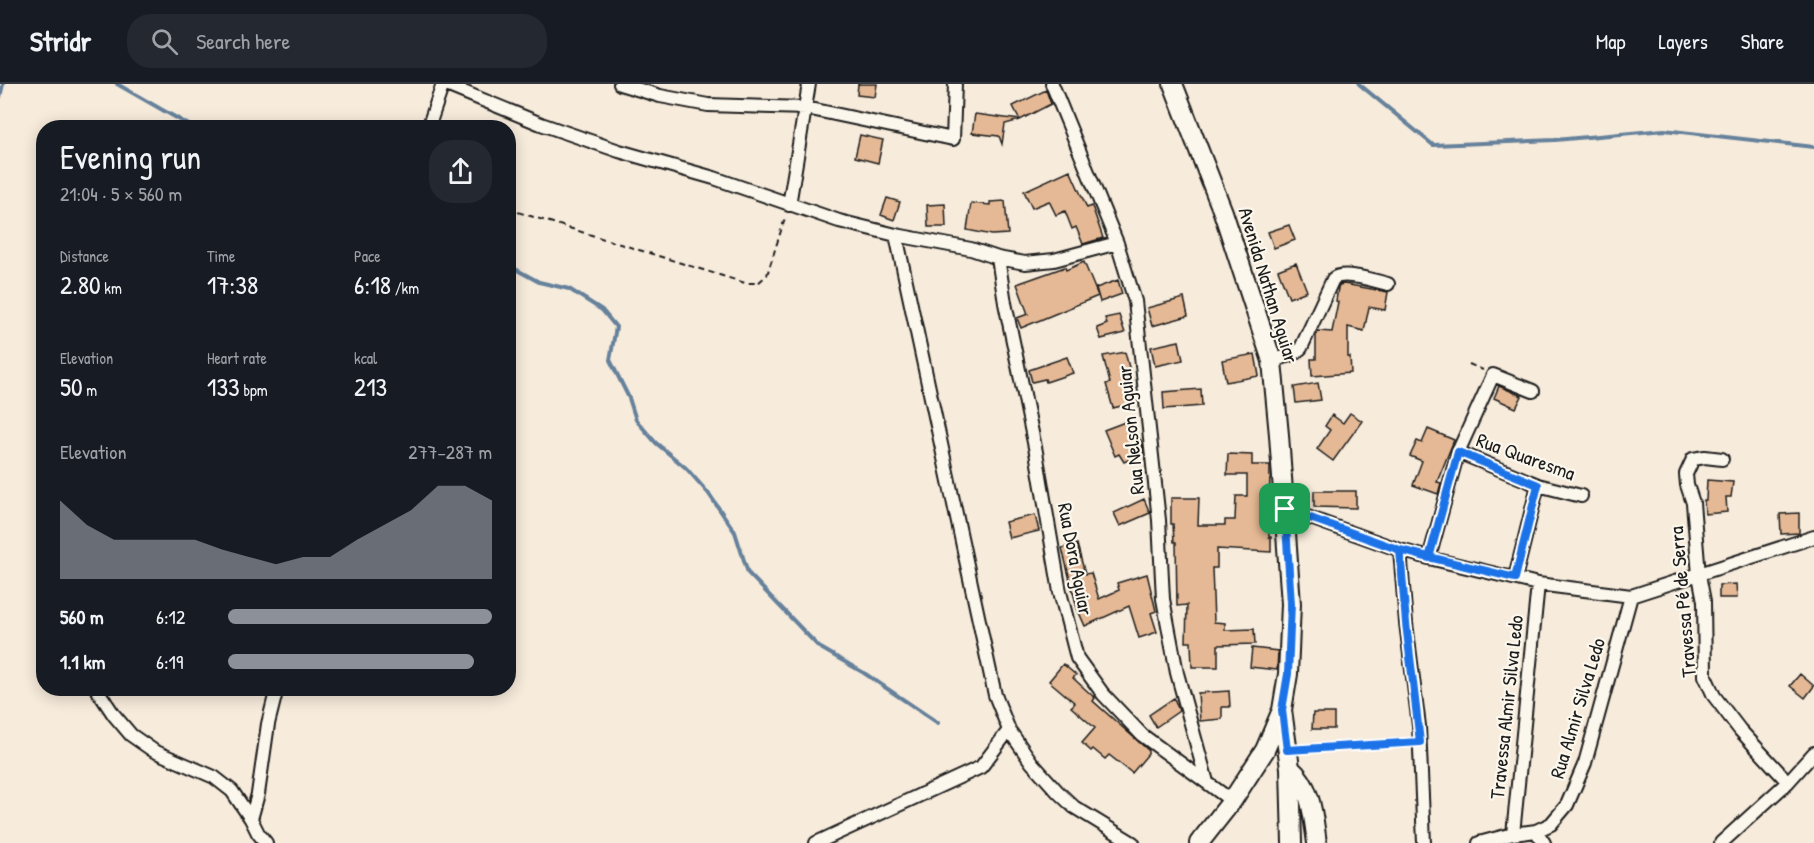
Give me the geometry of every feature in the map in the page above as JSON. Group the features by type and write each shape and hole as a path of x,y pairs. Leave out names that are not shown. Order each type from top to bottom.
{"main road":[{"name":"Avenida Nathan Aguiar","path":"1173,84 1223,212 1272,361 1291,604 1288,674 1282,710 1265,750 1232,801 1199,843"},
{"path":"1282,710 1289,759 1292,843"},
{"path":"1289,759 1309,796 1317,843"}],"street":[{"path":"431,120 444,84 541,124 619,151 714,178 839,221 896,235 971,249 998,258 1025,263 1054,260 1118,243"},
{"path":"620,84 660,96 708,105 806,108 952,139 955,84"},
{"path":"789,205 809,84"},
{"name":"Rua Nelson Aguiar","path":"1052,84 1118,243 1135,301 1158,508 1163,599 1177,673 1207,782"},
{"path":"896,235 995,695 1009,730 1032,763 1074,807 1133,843"},
{"name":"Rua Dora Aguiar","path":"998,258 1036,452 1060,592 1077,658 1103,694 1142,735 1232,801"},
{"path":"1272,361 1294,354 1301,348 1337,276 1345,275 1388,284"},
{"path":"1429,558 1458,452 1494,375 1533,391"},
{"name":"Rua Quaresma","path":"1458,452 1538,485 1581,496"},
{"name":"Travessa Pé de Serra","path":"1722,459 1705,457 1693,459 1686,474 1693,503 1699,575 1704,601 1705,676 1714,696 1740,730 1788,782"},
{"path":"1515,578 1538,485"},
{"path":"1285,509 1429,558 1538,584 1631,596 1814,537"},
{"path":"1400,550 1420,742 1424,843"},
{"name":"Travessa Almir Silva Ledo","path":"1513,834 1538,584"},
{"name":"Rua Almir Silva Ledo","path":"1479,843 1513,834 1536,831 1551,824 1567,805 1585,763 1631,596"},
{"path":"101,696 130,735 153,751 214,777 232,791 251,819 255,838 266,843"},
{"path":"251,819 258,794 268,724 275,696"},
{"path":"816,843 981,767 1009,730"},
{"path":"1721,843 1788,782 1814,753"},
{"path":"1536,831 1544,843"}],"path":[{"path":"516,211 745,283 758,283 767,275 789,205"},
{"path":"1289,759 1420,742"}],"building":[{"path":"858,84 877,84 875,97 857,95"},
{"path":"1046,90 1051,104 1020,120 1013,106"},
{"path":"975,114 1020,120 1005,124 1002,144 999,136 972,133"},
{"path":"860,135 883,140 878,163 855,157"},
{"path":"1070,170 1087,208 1092,206 1103,238 1083,244 1076,227 1072,229 1065,211 1056,215 1049,201 1032,208 1024,191"},
{"path":"887,198 900,202 894,220 881,215"},
{"path":"1005,201 1008,234 992,235 967,230 971,203 990,205 990,202"},
{"path":"945,204 946,227 928,227 927,205"},
{"path":"1289,225 1295,240 1274,248 1268,232"},
{"path":"1084,262 1098,296 1021,328 1017,318 1028,314 1017,284 1065,267 1066,270"},
{"path":"1296,263 1307,291 1289,298 1278,270"},
{"path":"1118,280 1122,294 1100,302 1096,288"},
{"path":"1339,285 1388,292 1385,310 1369,307 1364,331 1348,327 1348,357 1350,357 1351,373 1312,376 1311,359 1316,359 1316,335 1318,331 1332,332 1338,302 1336,301 1338,288"},
{"path":"1184,298 1188,316 1152,326 1147,308"},
{"path":"1119,315 1125,333 1101,339 1097,328 1107,324 1105,318"},
{"path":"1179,341 1183,360 1155,366 1151,347"},
{"path":"1125,352 1138,402 1113,408 1106,384 1110,383 1103,356"},
{"path":"1255,354 1259,376 1226,382 1222,360"},
{"path":"1067,357 1073,373 1046,382 1045,379 1032,382 1029,370"},
{"path":"1318,383 1321,400 1296,403 1294,387"},
{"path":"1499,386 1522,396 1516,408 1494,398"},
{"path":"1201,389 1202,406 1164,409 1163,392"},
{"path":"1350,413 1362,421 1333,461 1317,449 1330,430 1325,426 1332,415 1343,423"},
{"path":"1125,422 1132,438 1138,435 1143,453 1124,462 1119,454 1115,456 1104,430"},
{"path":"1428,429 1454,440 1437,482 1441,483 1438,494 1413,485 1422,461 1410,456 1417,441 1422,443"},
{"path":"1228,454 1252,455 1252,465 1270,465 1269,537 1271,537 1271,552 1217,549 1217,568 1212,568 1214,622 1225,623 1225,630 1254,629 1255,644 1218,645 1218,667 1192,667 1191,642 1186,642 1187,605 1177,606 1176,542 1174,542 1173,524 1171,524 1171,498 1199,498 1198,525 1225,525 1225,520 1235,520 1236,496 1247,496 1247,475 1227,475"},
{"path":"1707,480 1733,482 1731,497 1726,497 1727,512 1705,514 1704,500 1706,500"},
{"path":"1314,491 1356,491 1356,508 1314,507"},
{"path":"1144,499 1150,513 1120,526 1114,513"},
{"path":"1799,513 1799,533 1781,534 1780,514"},
{"path":"1035,515 1039,531 1009,538 1005,522"},
{"path":"1077,544 1085,574 1091,573 1099,599 1119,590 1117,583 1147,574 1156,611 1151,613 1157,632 1139,638 1129,606 1085,626 1077,608 1062,548"},
{"path":"1736,584 1737,598 1719,598 1719,585"},
{"path":"1252,648 1278,651 1277,670 1250,667"},
{"path":"1063,664 1076,675 1073,678 1095,698 1093,701 1148,750 1148,754 1132,773 1109,755 1105,759 1082,743 1095,728 1071,707 1075,703 1049,681"},
{"path":"1800,674 1814,686 1805,698 1790,686"},
{"path":"1229,691 1230,707 1222,707 1222,719 1200,721 1198,693"},
{"path":"1174,698 1179,711 1156,727 1149,715"},
{"path":"1313,713 1334,713 1334,729 1312,729"}],"waterway":[{"path":"0,97 3,84"},
{"path":"117,84 180,120"},
{"path":"1359,84 1433,145 1555,140 1664,130 1814,147"},
{"path":"516,269 539,282 569,289 602,310 616,327 610,360 629,398 636,420 656,443 686,468 709,494 735,532 748,573 819,647 864,673 938,723"}],"route":[{"path":"1285,509 1291,604 1288,674 1282,710 1287,750 1420,742 1400,550 1429,558 1515,578 1538,485 1458,452 1429,558 1285,509"}]}
